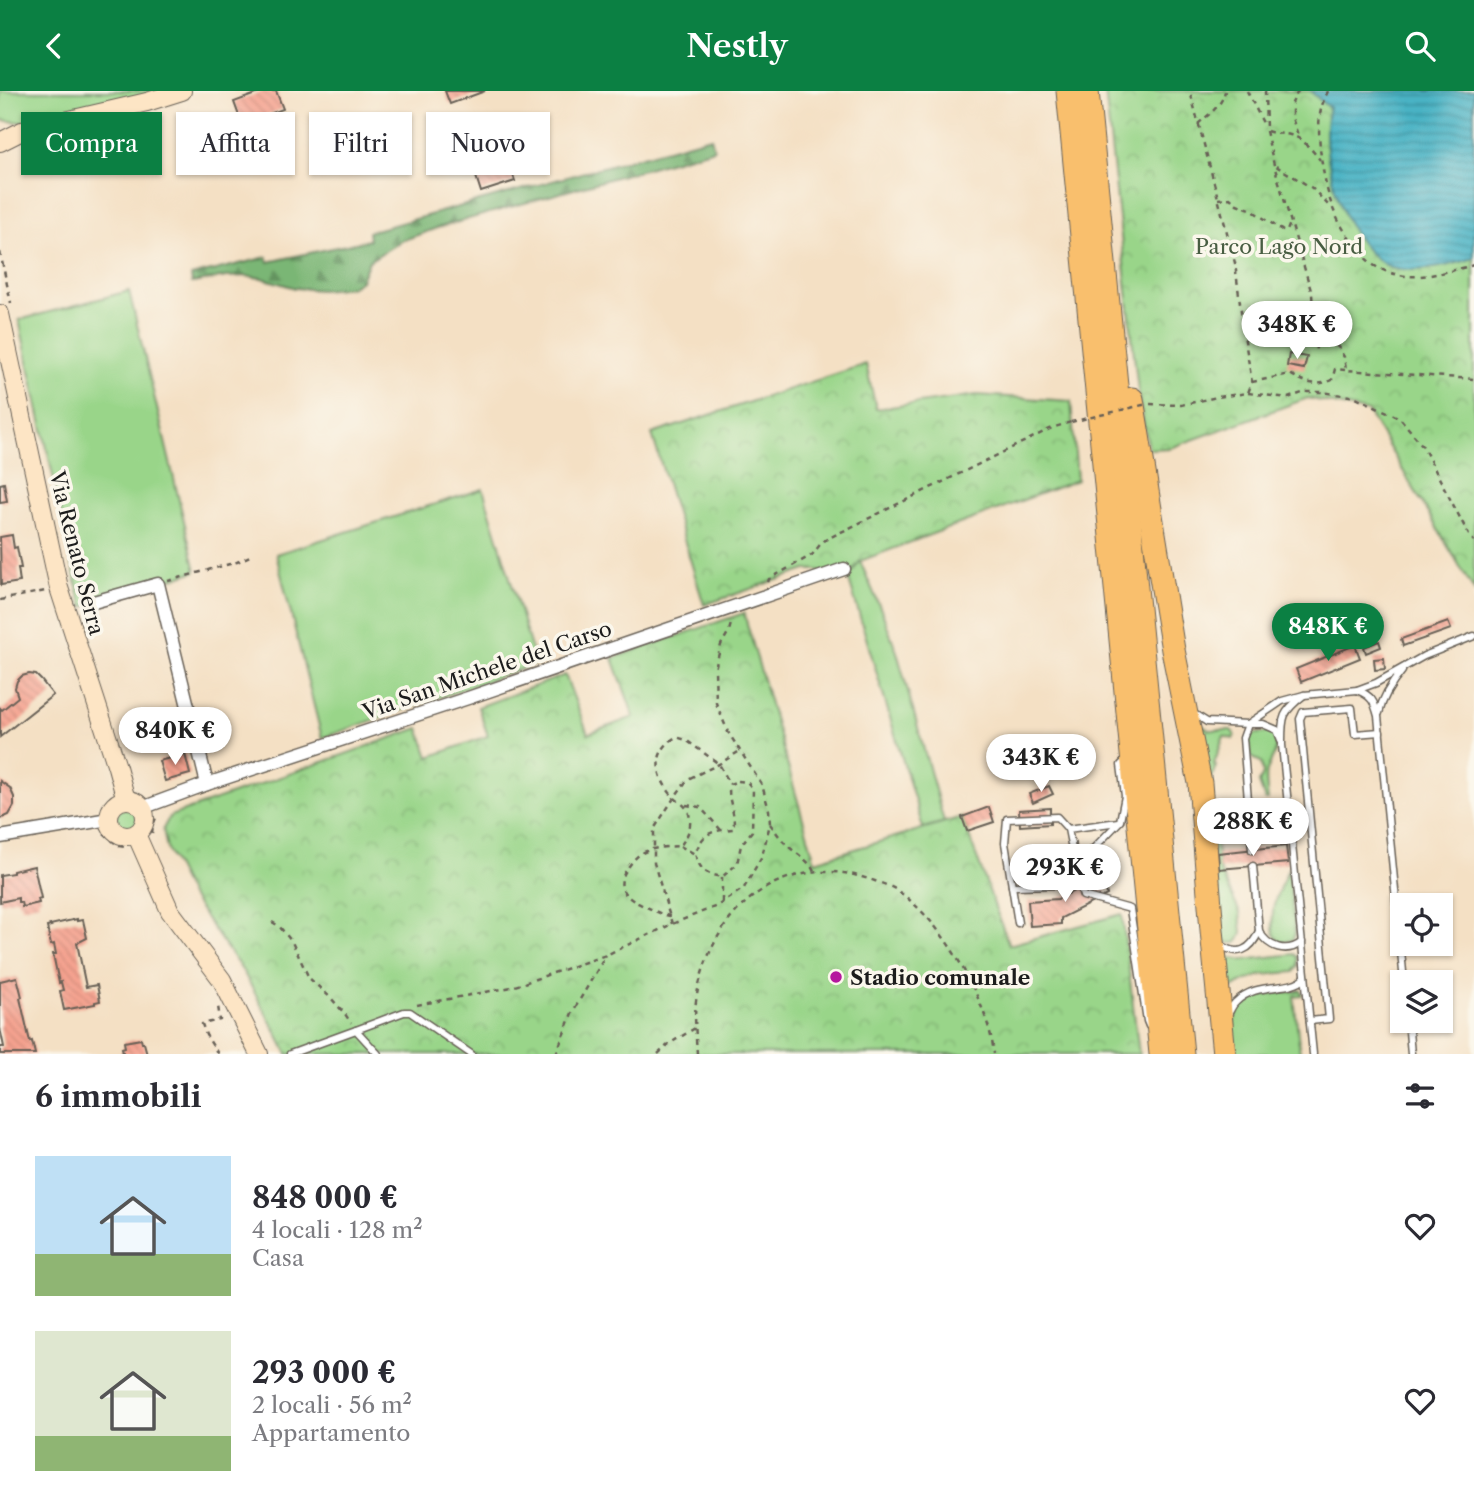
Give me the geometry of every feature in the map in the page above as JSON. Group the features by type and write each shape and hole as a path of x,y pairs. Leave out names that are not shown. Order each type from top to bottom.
{"highway":[{"path":"1068,91 1132,754 1168,1052"},
{"path":"1087,91 1168,1052"},
{"path":"1092,138 1104,159 1125,353 1162,583 1200,783 1223,1045"}],"street":[{"path":"103,112 182,91"},
{"path":"0,132 21,131"},
{"path":"0,142 21,132"},
{"name":"Via Renato Serra","path":"6,310 58,588 117,767 134,804"},
{"name":"Via San Michele del Carso","path":"134,804 207,784 468,698 844,569"},
{"path":"90,603 158,584 207,784"},
{"path":"115,804 134,804 145,815 141,829 136,834 118,834 110,825 111,810 115,804"},
{"path":"0,837 109,819"},
{"path":"136,834 170,911 222,980 260,1054"}],"lane":[{"path":"1252,850 1243,738 1248,724 1282,701 1304,695 1357,690 1394,674 1424,656 1473,637"},
{"path":"1378,716 1382,699 1407,664"},
{"path":"1357,690 1368,694 1375,703 1378,716 1404,970"},
{"path":"1304,695 1289,706 1282,719 1282,745 1313,1054"},
{"path":"1184,707 1207,722 1264,724 1277,730 1282,745"},
{"path":"1310,1021 1329,1019 1300,719 1303,712 1352,708 1355,734 1380,732"},
{"path":"1012,886 1056,885 1077,880 1093,849 1120,821 1125,796 1121,765 1132,754"},
{"path":"1018,923 1005,843 1007,819 1057,817 1068,829 1077,880 1083,896 1130,909 1147,1021 1168,1052"},
{"path":"1068,829 1120,821"},
{"path":"1253,866 1259,931 1266,943 1275,947 1295,947 1302,942"},
{"path":"1212,930 1222,946 1232,951 1241,951 1251,946 1259,931"},
{"path":"1223,1045 1227,1016 1236,1002 1249,992 1267,987 1293,985 1305,977"},
{"path":"290,1054 305,1051 354,1028 410,1012 471,1054"},
{"path":"354,1028 378,1054"},
{"path":"1410,1033 1412,1054"}],"path":[{"path":"1190,91 1235,263 1252,382 1248,394"},
{"path":"1198,124 1224,98 1225,91"},
{"path":"1247,91 1266,129 1275,134 1298,138 1322,163"},
{"path":"1265,91 1266,129 1274,165 1312,293 1316,351"},
{"path":"1298,91 1292,103 1292,118 1298,138"},
{"path":"1328,91 1321,107 1319,141 1334,211"},
{"path":"1274,165 1312,188 1334,211 1364,256 1376,267 1401,276 1433,275 1474,265"},
{"path":"1218,199 1230,198 1283,231 1287,231 1291,220"},
{"path":"0,252 6,310"},
{"path":"1244,335 1261,333 1281,346 1303,336 1315,334 1338,347 1344,356 1346,370"},
{"path":"1252,382 1290,374 1315,385 1332,380 1335,369 1474,379"},
{"path":"760,597 769,579 812,555 823,541 1052,428 1147,404 1181,405 1248,394 1288,398 1305,392 1322,392 1356,397 1400,418 1422,445 1474,541"},
{"path":"158,584 250,556"},
{"path":"0,600 58,588"},
{"path":"416,1006 512,987 606,955 722,902 744,888 762,856 770,824 769,810 762,785 728,732 716,703 715,669 721,645 733,617 743,603"},
{"path":"695,854 699,841 707,833 733,829 735,819 728,790 730,784 719,764 686,740 676,737 662,749 658,759 660,774 674,798 686,806 700,807 721,830"},
{"path":"672,924 653,863 654,829 688,779 741,751"},
{"path":"722,902 722,877 737,864 741,845 752,831 753,817 753,789 747,782 730,784"},
{"path":"680,845 689,833 691,819 686,806"},
{"path":"770,824 783,841 811,865 814,872"},
{"path":"670,916 633,902 624,893 623,875 639,854 680,845 695,854 703,871 722,877"},
{"path":"697,1054 696,1002 700,983 709,956 724,928 747,900 778,881 814,872 846,873 894,888 927,917 955,953 977,994 993,1042 994,1054"},
{"path":"272,922 279,926 292,942 309,978 345,1014 354,1028"},
{"path":"556,1054 572,1013 606,955"},
{"path":"658,1054 695,1028"}],"green space":[{"path":"0,91 167,91 76,112 21,112 21,122 0,120"},
{"name":"Parco Lago Nord","path":"1105,91 1474,91 1474,590 1368,412 1308,398 1170,448 1149,449 1139,400"},
{"path":"711,137 714,149 437,228 401,241 369,261 361,280 351,287 321,290 295,288 262,278 244,276 192,283 191,276 267,257 268,262 369,240 368,232"},
{"path":"129,291 196,571 83,607 19,320"},
{"path":"866,364 876,409 977,395 1071,401 1077,480 860,561 848,577 806,570 704,605 652,434"},
{"path":"483,489 536,664 322,738 276,554"},
{"path":"860,561 897,652 944,822 923,828 848,577"},
{"path":"744,613 815,861 962,817 1009,945 1122,914 1139,1054 288,1054 244,973 189,894 167,849 163,829 170,816 419,728 429,757 488,736 478,707 565,675 588,734 634,717 613,658"},
{"path":"1197,724 1210,730 1231,730 1235,735 1233,739 1224,736 1211,780 1219,869 1240,913 1242,933 1236,943 1223,940"},
{"path":"1274,733 1276,749 1267,771 1268,800 1265,800 1259,783 1263,774 1261,762 1251,757 1249,740 1253,734"},
{"path":"127,807 135,810 138,818 135,826 127,829 119,826 116,818 119,810"},
{"path":"1288,868 1295,934 1292,940 1282,941 1275,936 1273,907"},
{"path":"1294,954 1298,957 1298,966 1294,972 1261,976 1228,988 1226,957 1243,960"},
{"path":"1300,990 1303,995 1294,996 1300,1054 1233,1054 1234,1021 1241,1006 1259,997"}],"water":[{"path":"1310,91 1474,91 1474,258 1441,267 1405,270 1384,264 1369,252 1356,236 1336,193 1327,147 1329,107"}],"building":[{"path":"264,91 276,91 283,109 275,112 238,112 234,102"},
{"path":"445,91 485,91 450,104"},
{"path":"476,175 513,175 515,181 481,192"},
{"path":"1289,354 1307,357 1304,369 1287,366"},
{"path":"4,483 7,501 0,502 0,484"},
{"path":"12,535 21,568 18,568 20,582 1,585 0,537"},
{"path":"1448,622 1451,629 1403,646 1401,639"},
{"path":"1379,641 1381,647 1366,653 1364,647"},
{"path":"1355,645 1360,658 1301,682 1296,669"},
{"path":"1384,658 1385,669 1375,670 1374,659"},
{"path":"29,674 36,675 53,695 0,737 0,708 2,710 18,697 15,688 17,681"},
{"path":"185,754 190,774 165,781 159,761"},
{"path":"0,781 10,788 14,806 9,815 0,819"},
{"path":"1049,786 1053,794 1033,803 1029,794"},
{"path":"989,807 994,822 967,831 962,817"},
{"path":"1050,808 1050,824 1020,826 1019,810"},
{"path":"1076,842 1077,856 1067,862 1065,848"},
{"path":"1286,846 1288,863 1219,869 1218,853"},
{"path":"1058,864 1059,875 1045,876 1044,865"},
{"path":"34,866 41,898 38,899 39,903 22,907 18,898 0,902 0,875"},
{"path":"1103,876 1107,895 1061,918 1061,924 1030,926 1028,901 1058,899"},
{"path":"77,919 83,920 87,938 77,943 86,987 97,985 100,1001 64,1010 60,991 63,990 53,954 56,954 54,944 51,945 47,927"},
{"path":"17,977 30,1042 32,1041 35,1054 0,1054 0,1047 4,1047 0,1028 0,981"},
{"path":"141,1039 147,1054 118,1054 123,1052 124,1042"}],"place":[{"name":"Stadio comunale","path":"836,977"}]}
